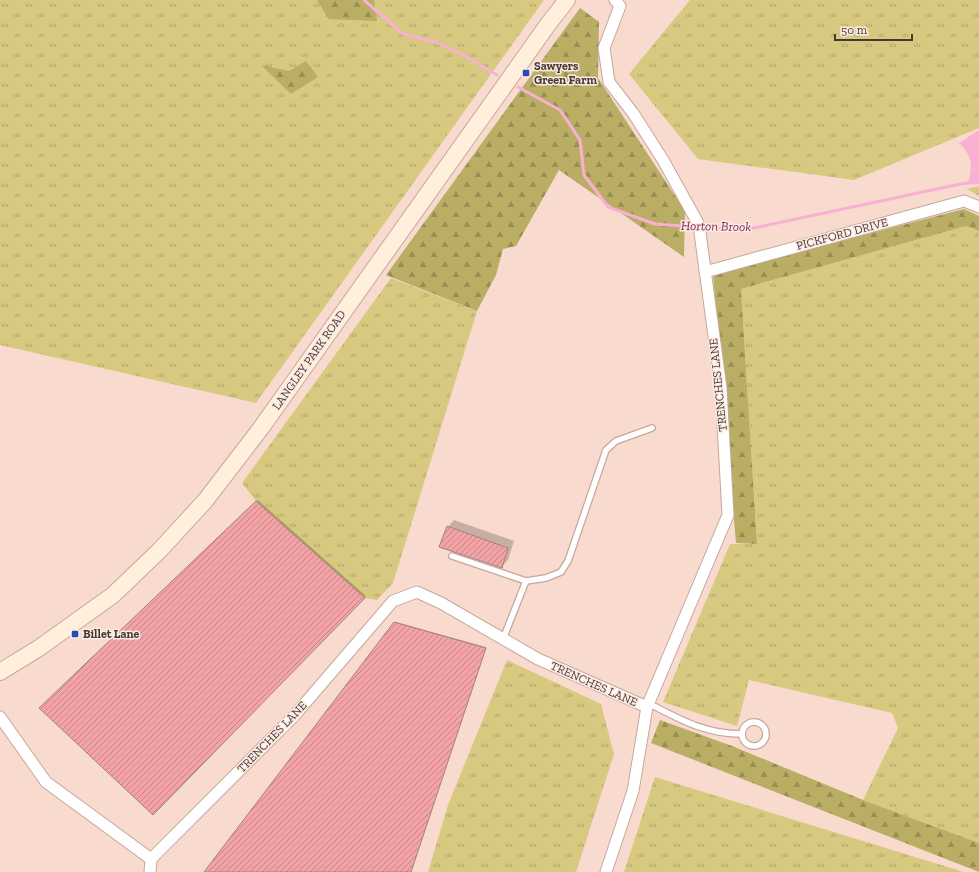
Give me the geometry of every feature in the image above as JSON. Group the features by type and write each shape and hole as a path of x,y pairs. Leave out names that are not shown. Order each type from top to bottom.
{"main road":[{"name":"LANGLEY PARK ROAD","path":"0,672 39,648 113,595 159,551 205,501 261,428 544,29 567,0"}],"street":[{"name":"TRENCHES LANE","path":"151,859 294,716 393,602 417,592 538,659 647,705 728,515 721,388 700,228 663,160 633,113 610,82 604,48 620,6 615,0"},
{"name":"PICKFORD DRIVE","path":"705,272 964,201 979,207"},
{"path":"606,872 633,791 647,705"},
{"path":"0,717 46,782 151,859 150,872"}],"lane":[{"path":"452,556 526,581 546,578 561,572 568,561 606,450 616,441 652,428"},
{"path":"503,639 526,581"},
{"path":"647,705 701,729 725,734 742,734"},
{"path":"754,722 758,723 764,728 766,735 765,739 759,745 751,746 745,742 742,734 744,727 747,724 754,722"}],"green space":[{"path":"0,0 544,0 256,403 0,345"},
{"path":"317,0 374,0 377,21 329,19"},
{"path":"690,0 979,0 979,128 854,180 698,159 629,74"},
{"path":"580,8 599,22 598,78 685,211 684,257 559,170 516,246 503,249 496,275 477,311 386,275"},
{"path":"306,61 318,77 291,94 261,65 289,71"},
{"path":"979,186 979,196 967,189"},
{"path":"964,209 979,216 979,231 966,226 741,289 757,544 736,543 713,274"},
{"path":"966,226 979,231 979,843 863,800 898,728 892,713 749,680 737,726 663,702 730,544 757,544 741,289"},
{"path":"391,278 477,311 393,583 377,600 365,598 256,501 242,483"},
{"path":"507,660 601,704 614,754 576,872 428,872 448,805"},
{"path":"660,720 732,746 863,800 979,843 979,872 651,743"},
{"path":"655,777 964,872 624,872"}],"shaded area":[{"path":"979,130 979,184 962,185 969,180 971,164 966,151 959,143"}],"building":[{"path":"256,501 365,598 153,815 39,708"},
{"path":"447,526 508,548 502,568 439,547"},
{"path":"394,622 486,648 411,872 204,872"}],"waterway":[{"name":"Horton Brook","path":"364,0 403,34 436,42 462,54 497,75"},
{"name":"Horton Brook","path":"518,87 560,110 580,140 584,175 608,207 655,224 725,229 754,228 965,183"}],"place":[{"name":"Sawyers Green Farm","path":"526,73"},
{"name":"Billet Lane","path":"75,634"}]}
